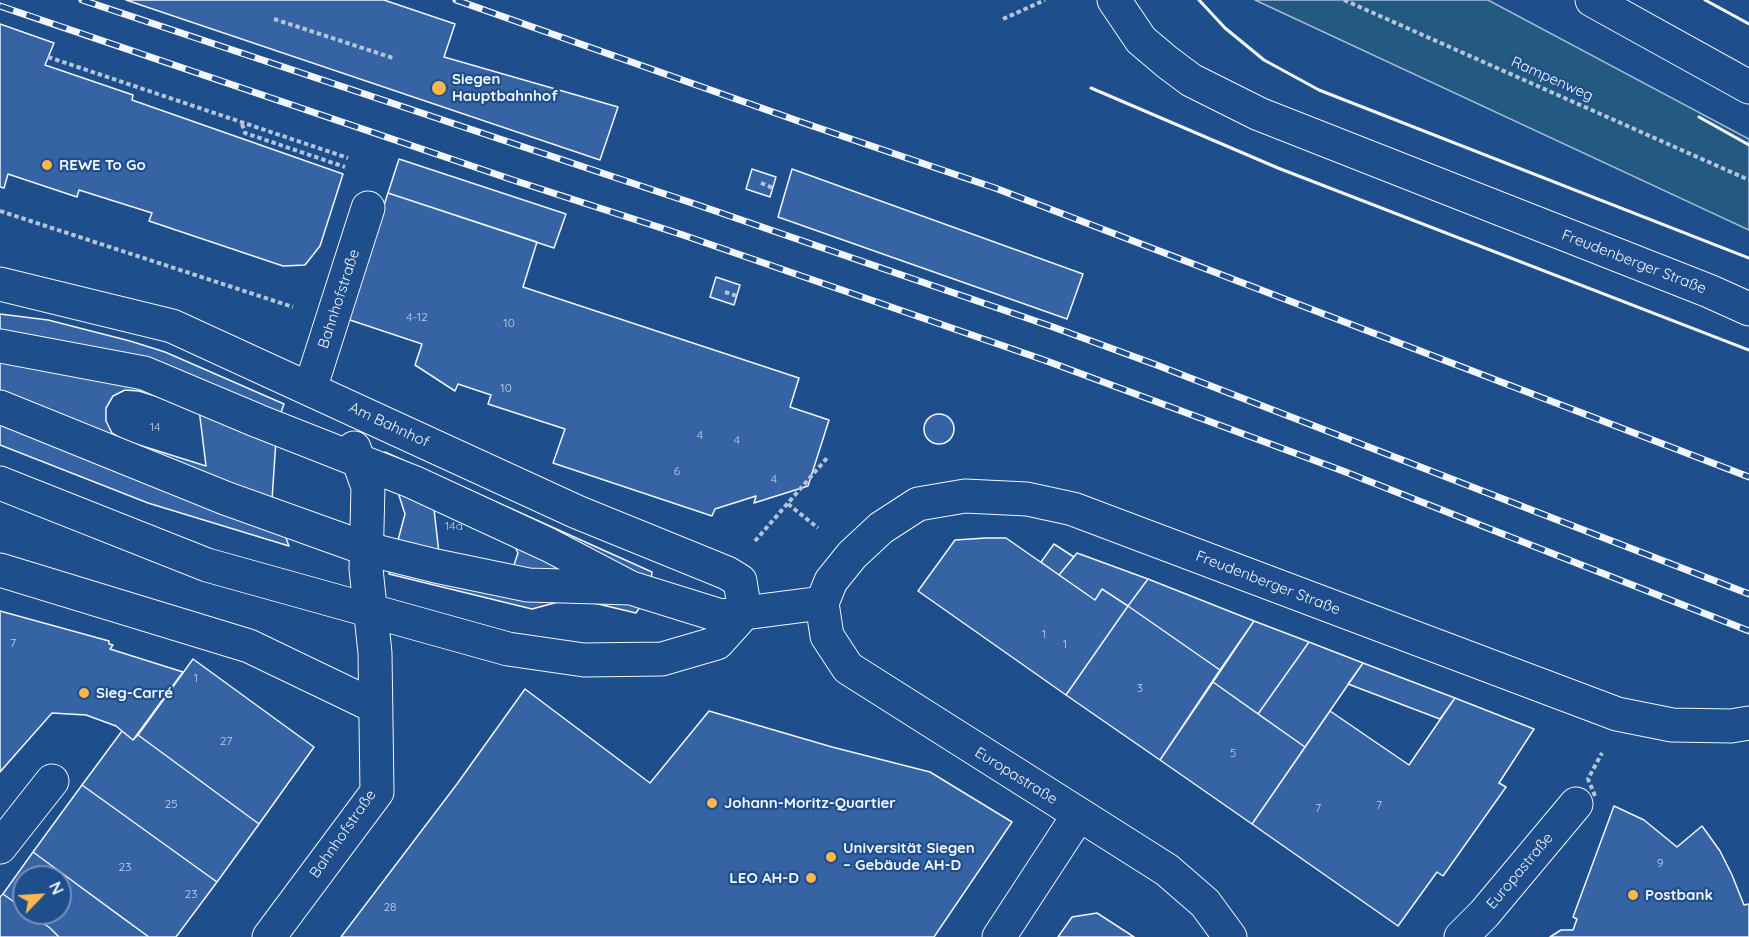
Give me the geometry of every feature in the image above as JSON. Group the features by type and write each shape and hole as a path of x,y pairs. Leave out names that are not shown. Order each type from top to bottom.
{"main road":[{"name":"Freudenberger Straße","path":"1114,0 1141,40 1167,62 1191,80 1259,114 1709,291 1749,309"},
{"path":"1592,0 1749,87"},
{"name":"Bahnhofstraße","path":"269,937 377,792 375,653 366,569 379,558 368,487 372,456 349,436 299,411 333,320 368,208"},
{"name":"Am Bahnhof","path":"0,284 172,326 299,411 577,512 727,573"},
{"path":"0,346 116,377 144,373 299,411 413,482 549,544 631,588 714,611 822,603"},
{"path":"0,407 99,437 225,498 337,538 379,558 436,566 528,585 631,588"},
{"path":"0,483 207,565 508,649 584,660 662,659 717,642 714,611 740,581 727,573"},
{"name":"Freudenberger Straße","path":"822,603 831,581 852,555 881,528 918,504 965,496 1027,499 1073,509 1617,714 1672,725 1740,724"},
{"path":"309,555 337,538"},
{"path":"0,570 249,646 376,707"},
{"name":"Europastraße","path":"822,603 827,636 848,668 1078,816 1167,870 1205,903 1230,937"},
{"path":"0,847 52,781"},
{"name":"Europastraße","path":"1461,937 1586,800"},
{"path":"999,937 1078,816"}],"path":[{"path":"1004,20 1045,0"},
{"name":"Rampenweg","path":"1344,0 1749,180"},
{"path":"274,19 393,58"},
{"path":"48,57 348,158"},
{"path":"242,123 245,133 345,167"},
{"path":"761,183 773,188"},
{"path":"0,211 333,320"},
{"path":"725,292 737,296"},
{"path":"727,573 827,458"},
{"path":"1586,800 1588,779 1602,753"}],"shaded area":[{"path":"1255,0 1488,0 1749,139 1749,230"}],"building":[{"path":"126,0 384,0 455,24 444,57 618,107 600,160"},
{"path":"0,24 54,43 45,65 133,95 132,100 343,174 320,246 305,265 283,266 149,221 152,213 79,190 77,197 8,174 4,188 0,187"},
{"path":"399,159 566,214 554,248 388,193"},
{"path":"752,169 776,177 770,197 746,189"},
{"path":"792,169 1083,274 1067,319 778,217"},
{"path":"388,193 537,242 523,287 799,378 790,407 829,420 808,486 754,503 756,496 715,509 712,516 553,463 565,429 488,404 491,395 458,384 455,391 415,365 422,344 347,319"},
{"path":"716,277 740,285 734,305 710,297"},
{"path":"0,314 48,320 165,352 284,404 279,418 276,440 272,500 289,546 148,503 0,445"},
{"path":"125,390 139,391 199,409 206,466 123,440 112,433 106,421 106,408 113,396"},
{"path":"939,414 945,415 953,423 953,435 945,443 939,444 933,443 925,435 924,429 925,423 933,415"},
{"path":"385,452 652,572 649,593 636,613 573,598 532,609 389,574 405,514"},
{"path":"434,509 515,547 518,553 514,565 509,568 439,553"},
{"path":"1006,538 1095,600 1102,589 1128,606 1066,695 918,591 955,540"},
{"path":"1054,544 1074,557 1059,575 1041,562"},
{"path":"1077,553 1148,579 1128,606 1102,589 1095,600 1059,575"},
{"path":"1148,579 1254,621 1220,670 1128,606"},
{"path":"1128,606 1220,670 1160,760 1066,695"},
{"name":"Sieg-Carré","path":"0,611 109,641 109,644 113,645 110,649 183,672 133,740 116,726 86,715 52,713 0,772"},
{"path":"1254,621 1309,642 1258,714 1213,682"},
{"path":"1309,642 1363,663 1305,747 1258,714"},
{"path":"193,659 314,747 259,824 138,735"},
{"path":"1363,663 1455,698 1440,719 1348,684"},
{"path":"1213,682 1305,747 1252,824 1160,760"},
{"name":"Johann-Moritz-Quartier","path":"525,689 650,783 709,711 832,747 930,772 1012,822 934,937 341,937 457,784"},
{"path":"1455,698 1534,729 1499,783 1506,787 1443,876 1437,872 1398,926 1252,824 1330,711 1409,765"},
{"path":"122,731 133,740 138,735 259,824 217,882 82,785"},
{"path":"82,785 217,882 176,937 149,937 72,881 72,865 51,865 33,852"},
{"path":"1614,806 1644,820 1677,847 1702,826 1720,851 1744,905 1749,904 1749,937 1550,937 1561,930 1573,930 1577,919 1573,917"},
{"path":"33,852 51,865 24,865"},
{"path":"12,881 12,900 3,894"},
{"path":"72,881 149,937 59,937 46,925 72,925"},
{"path":"3,894 12,900 12,925 46,925 59,937 0,937 0,897"},
{"path":"1097,913 1134,937 1058,937 1072,917"}],"railway":[{"path":"82,0 692,203 1053,327 1749,594"},
{"path":"456,0 995,188 1749,477"},
{"path":"0,6 516,181 683,235 1044,360 1343,471 1749,631"}],"wall":[{"path":"1199,0 1225,28 1264,60 1319,90 1749,258"},
{"path":"1705,0 1749,24"},
{"path":"1091,88 1278,168 1749,350"},
{"path":"1699,117 1749,145"}],"place":[{"name":"Siegen Hauptbahnhof","path":"439,88"},
{"name":"REWE To Go","path":"47,165"},
{"name":"Sieg-Carré","path":"84,693"},
{"name":"Johann-Moritz-Quartier","path":"712,803"},
{"name":"Universität Siegen – Gebäude AH-D","path":"831,857"},
{"name":"LEO AH-D","path":"811,878"},
{"name":"Postbank","path":"1633,895"}]}
